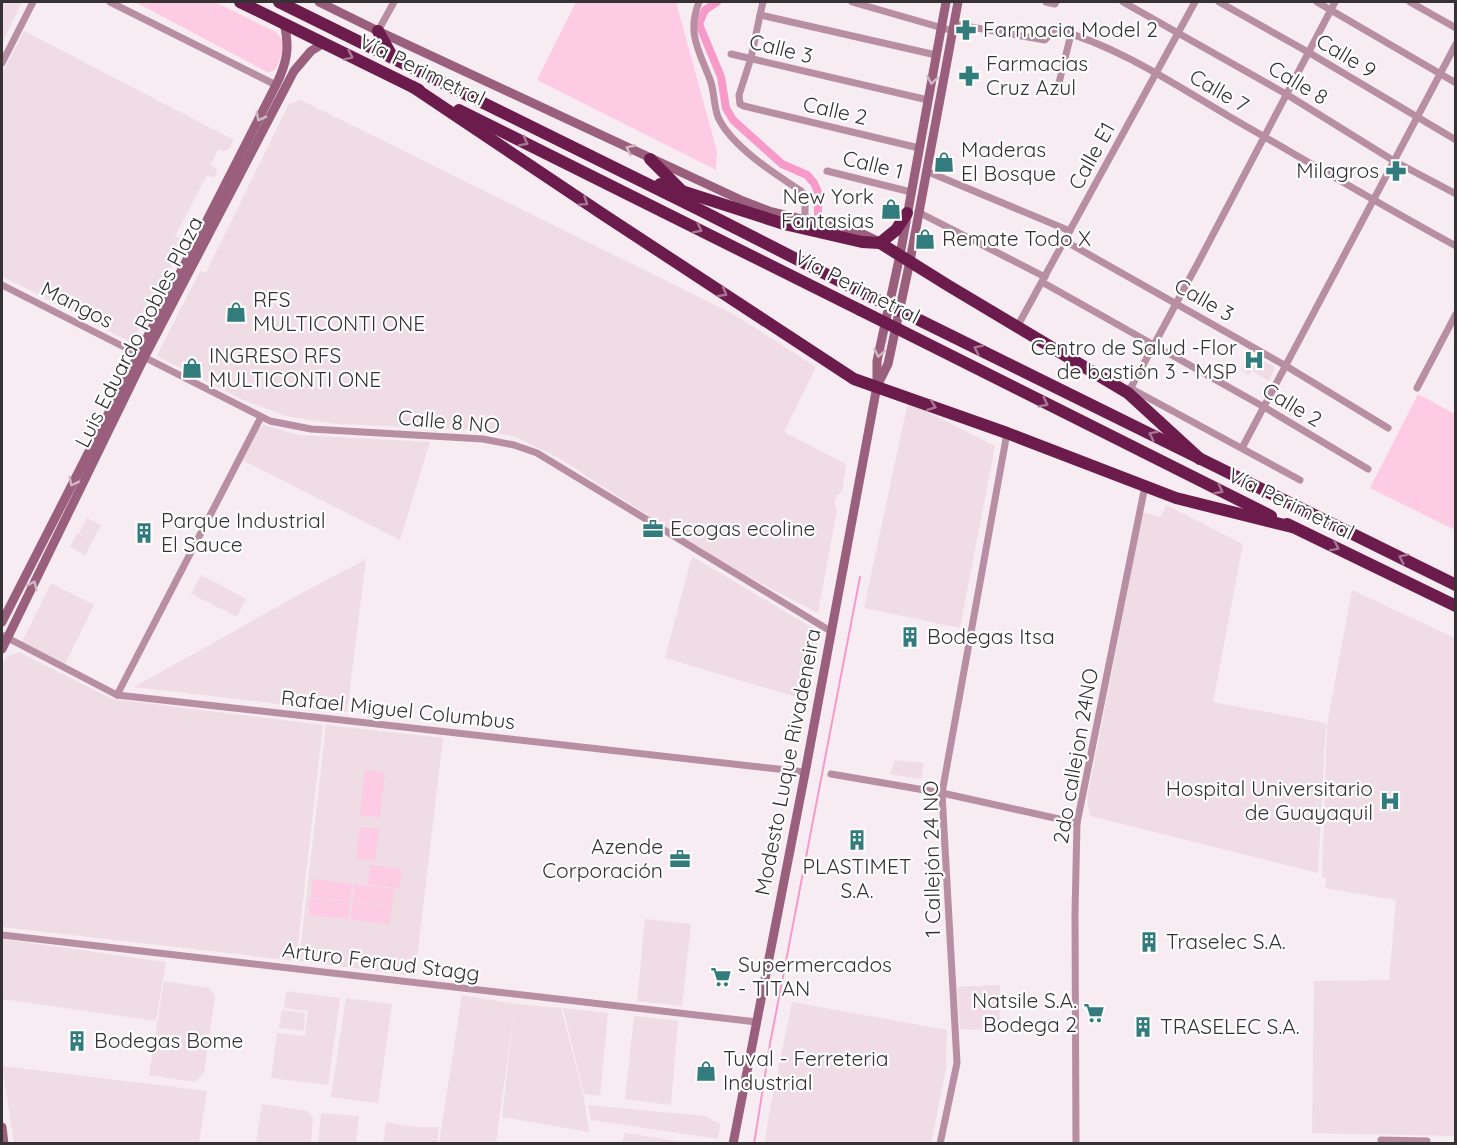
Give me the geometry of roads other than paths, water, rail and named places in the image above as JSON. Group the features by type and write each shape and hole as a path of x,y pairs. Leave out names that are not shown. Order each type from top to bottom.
{"highway":[{"name":"Vía Perimetral","path":"240,2 1292,527 1455,606"},
{"name":"Vía Perimetral","path":"279,2 1455,585"},
{"path":"378,31 394,59"},
{"path":"413,87 854,379 1007,433 1176,498 1292,527"},
{"path":"650,159 700,210"},
{"path":"625,174 784,224 862,242 880,243 1017,327 1129,390 1200,459"},
{"path":"880,243 913,213"}],"street":[{"path":"2,63 33,2"},
{"path":"110,2 276,85"},
{"name":"Vía Perimetral","path":"319,2 743,201 769,211 863,234 880,243"},
{"path":"378,31 394,2"},
{"path":"699,2 694,18 693,40 711,80 718,117 724,128 756,160 801,191 805,196 805,220"},
{"path":"751,58 763,2"},
{"path":"852,2 941,28 953,27"},
{"name":"Modesto Luque Rivadeneira","path":"913,213 911,192 946,2"},
{"name":"Modesto Luque Rivadeneira","path":"733,1143 877,386 877,361 905,258 913,213 926,171 958,2"},
{"path":"1046,2 1056,3"},
{"name":"Calle 8","path":"1123,2 1286,94 1394,161 1455,194"},
{"name":"Calle E1","path":"1017,327 1195,2"},
{"name":"Calle 9","path":"1219,2 1455,140"},
{"path":"1317,2 1455,83"},
{"path":"1300,480 1129,390 1335,2"},
{"path":"1410,2 1455,28"},
{"path":"760,15 936,55"},
{"name":"Luis Eduardo Robles Plaza","path":"2,649 4,636 285,66 288,39 284,23"},
{"name":"Calle 7","path":"953,27 1045,40 1054,29 1095,41 1455,246"},
{"path":"1057,91 1071,34"},
{"name":"Luis Eduardo Robles Plaza","path":"2,622 294,71 311,51 324,43"},
{"path":"1242,448 1455,44"},
{"name":"Calle 3","path":"731,54 928,100"},
{"name":"Calle 2","path":"751,58 738,100 744,106 919,148"},
{"name":"Calle 1","path":"827,171 911,192"},
{"path":"926,171 1070,231"},
{"name":"Calle 2","path":"913,213 1043,280 1368,469"},
{"name":"Calle 3","path":"1065,241 1286,366 1388,428"},
{"name":"Mangos","path":"2,285 141,357"},
{"path":"1418,388 1455,314"},
{"name":"Calle 8 NO","path":"141,357 270,421 311,429 483,439 537,453 831,632"},
{"path":"117,695 261,417"},
{"name":"1 Callejón 24 NO","path":"940,1143 957,1063 942,793 1007,433"},
{"name":"2do callejon 24NO","path":"1076,1143 1077,823 1144,486"},
{"name":"Rafael Miguel Columbus","path":"4,636 117,695 805,772"},
{"path":"831,774 942,793 1077,823"},
{"name":"Arturo Feraud Stagg","path":"2,935 757,1022"},
{"path":"2,1127 4,1143"},
{"path":"1381,1143 1381,1140 1427,1141 1427,1143"}],"waterway":[{"path":"717,2 705,10 699,24 721,77 726,108 733,120 782,164 807,175 814,183 818,192 818,214"},
{"path":"754,1144 770,1044 860,577"}],"place":[{"name":"Farmacia Model 2","path":"966,30"},
{"name":"Farmacias Cruz Azul","path":"969,76"},
{"name":"Maderas El Bosque","path":"944,162"},
{"name":"Milagros","path":"1396,171"},
{"name":"New York Fantasias","path":"891,209"},
{"name":"Remate Todo X","path":"925,239"},
{"name":"RFS MULTICONTI ONE","path":"236,312"},
{"name":"Centro de Salud -Flor de bastión 3 - MSP","path":"1254,360"},
{"name":"INGRESO RFS MULTICONTI ONE","path":"192,368"},
{"name":"Ecogas ecoline","path":"653,529"},
{"name":"Parque Industrial El Sauce","path":"144,533"},
{"name":"Bodegas Itsa","path":"910,637"},
{"name":"Hospital Universitario de Guayaquil","path":"1390,801"},
{"name":"PLASTIMET S.A.","path":"857,840"},
{"name":"Azende Corporación","path":"680,859"},
{"name":"Traselec S.A.","path":"1149,942"},
{"name":"Supermercados - TITAN","path":"721,977"},
{"name":"Natsile S.A. Bodega 2","path":"1094,1013"},
{"name":"TRASELEC S.A.","path":"1143,1027"},
{"name":"Bodegas Bome","path":"77,1041"},
{"name":"Tuval - Ferreteria Industrial","path":"706,1071"}]}
